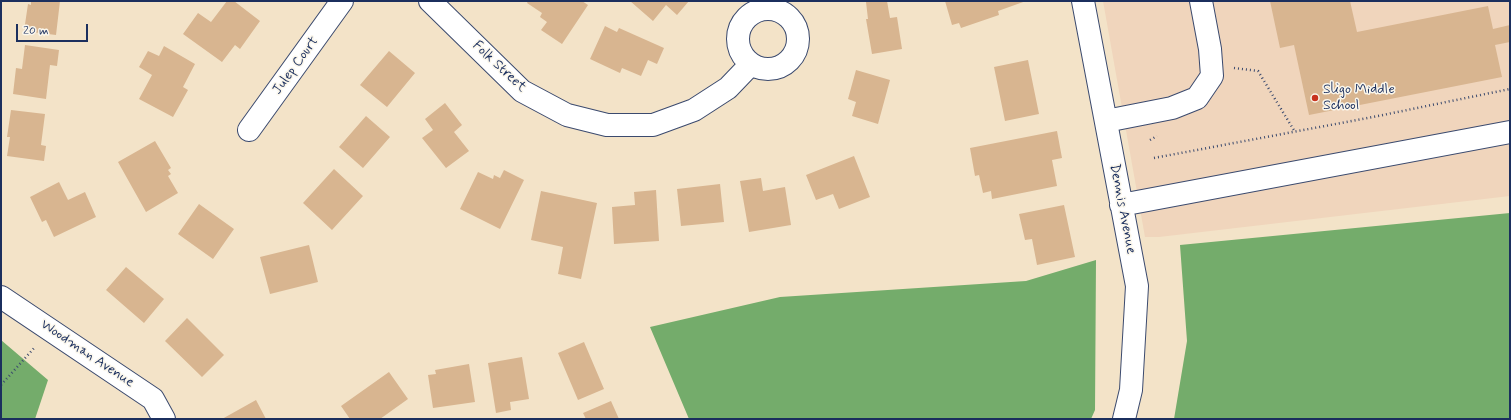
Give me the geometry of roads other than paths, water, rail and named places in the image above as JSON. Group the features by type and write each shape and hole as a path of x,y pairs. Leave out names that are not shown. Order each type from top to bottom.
{"street":[{"name":"Julep Court","path":"249,130 342,1"},
{"name":"Folk Street","path":"430,1 522,91 567,115 607,125 653,125 694,110 728,88 751,64"},
{"name":"Dennis Avenue","path":"1083,1 1137,286 1131,390 1124,419"},
{"path":"1106,121 1172,108 1197,98 1212,76 1210,49 1201,1"},
{"path":"1122,205 1510,132"},
{"name":"Woodman Avenue","path":"1,297 153,399 164,419"}],"place":[{"name":"Sligo Middle School","path":"1315,98"}]}
